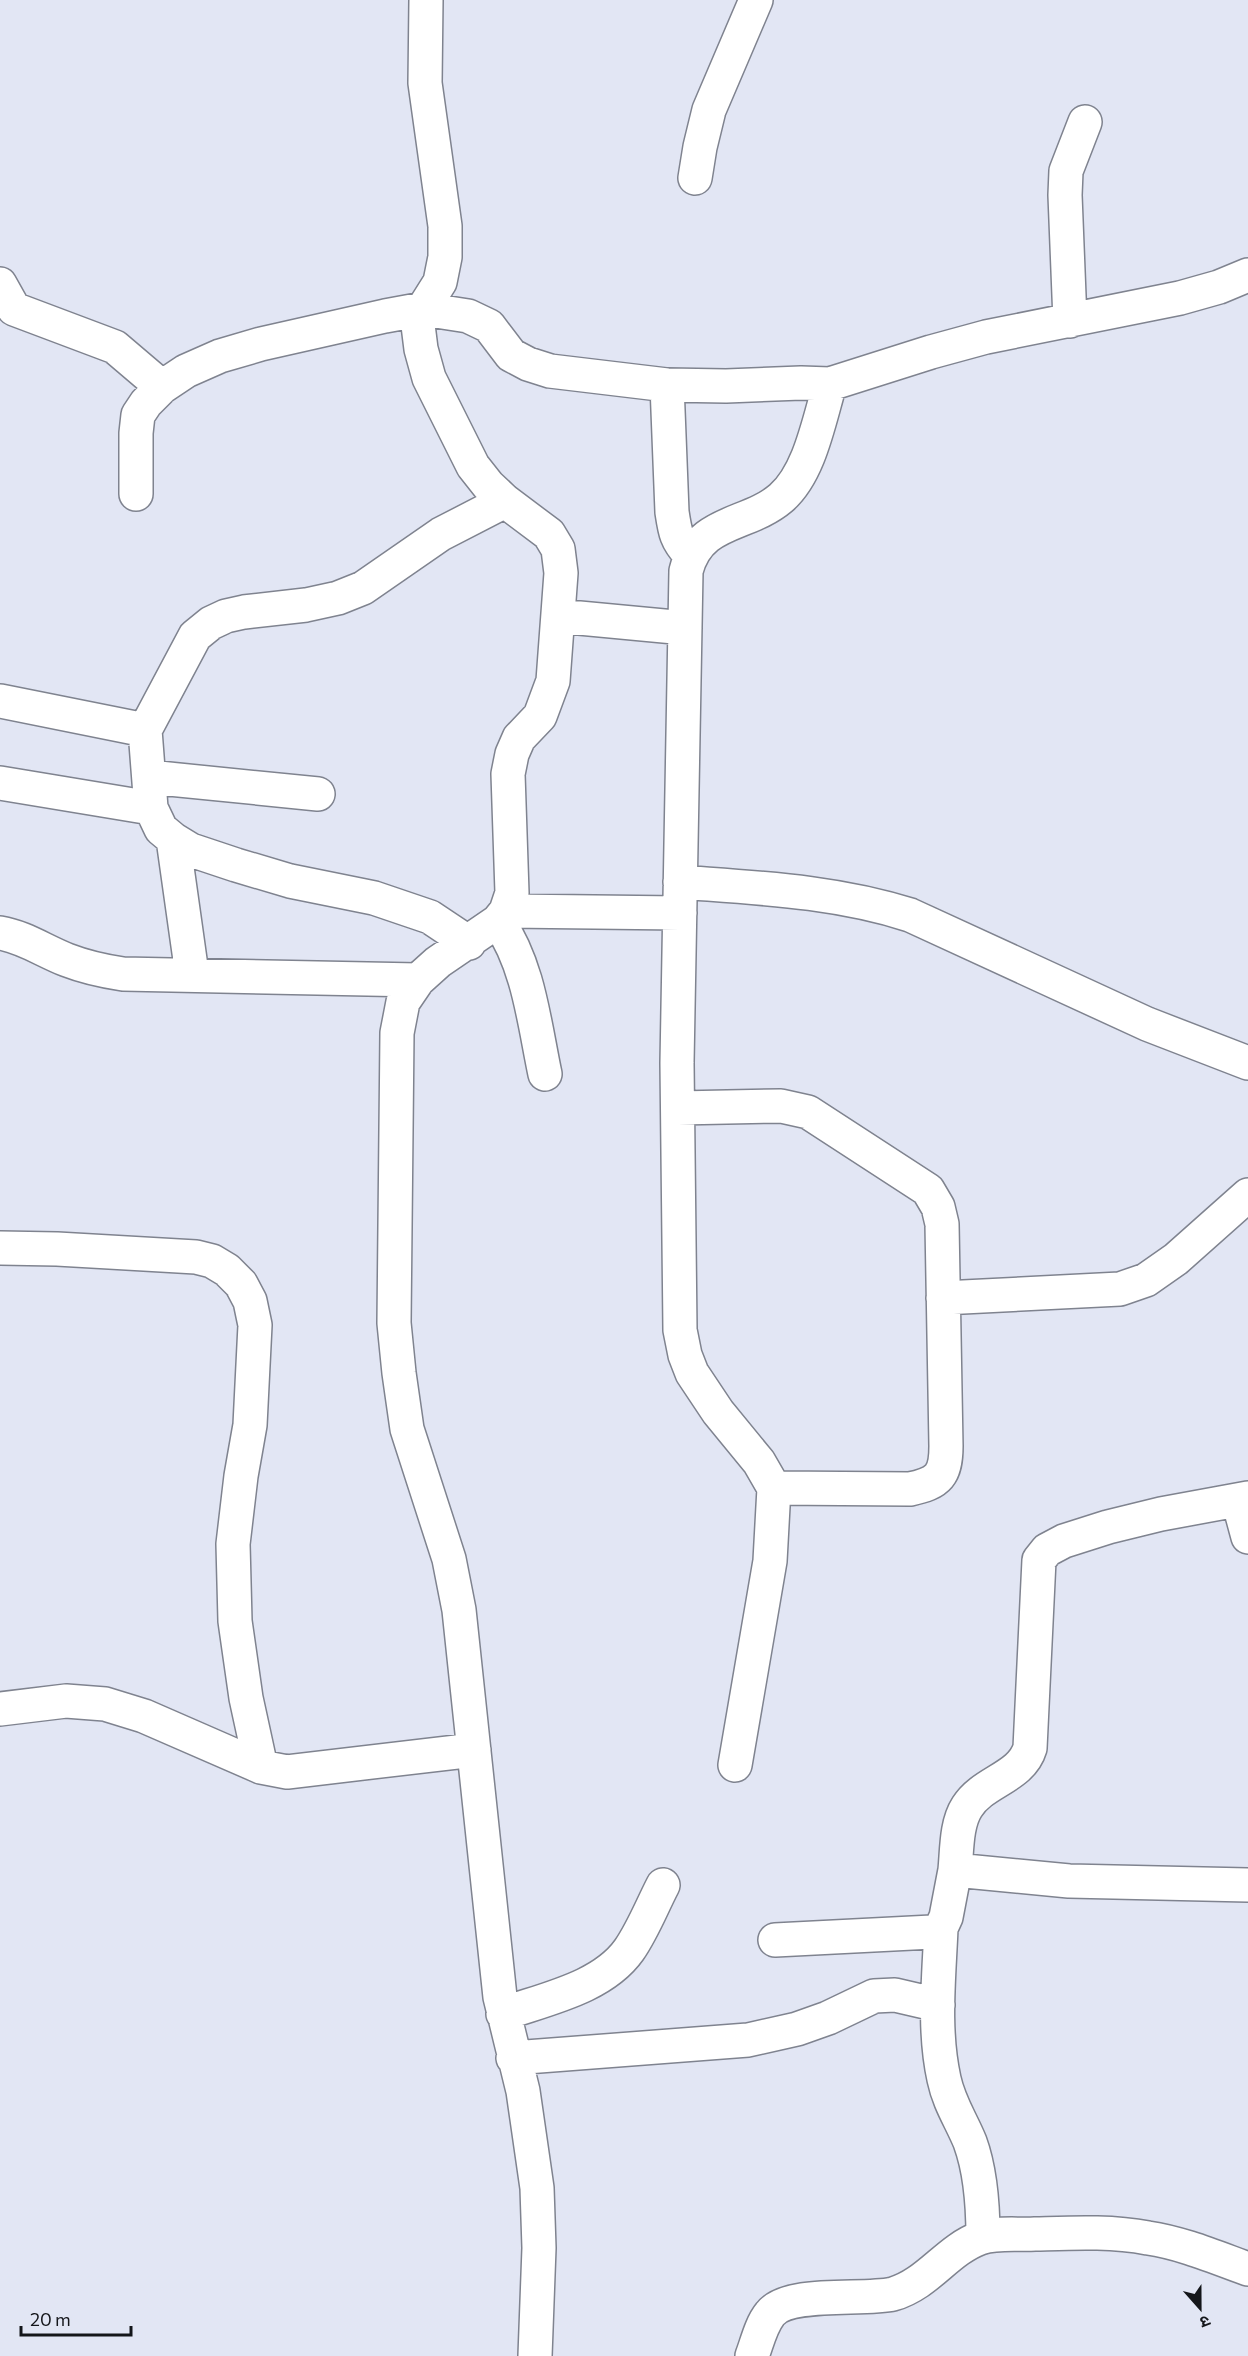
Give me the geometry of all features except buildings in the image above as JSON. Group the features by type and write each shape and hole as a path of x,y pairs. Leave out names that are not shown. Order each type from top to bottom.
{"street":[{"path":"426,0 425,83 445,226 445,257 440,282 423,309 418,325 421,349 429,378 473,465 488,485 505,501 549,534 558,549 561,573 555,659 550,690 540,716 519,738 512,754 508,774 512,893 502,916 469,943 438,962 418,980 403,1002 397,1033 394,1323 399,1373 407,1429 446,1548 459,1610 500,1997 513,2058 523,2091 537,2188 535,2356"},
{"path":"695,178 710,110 756,0"},
{"path":"1070,321 1066,171 1085,122"},
{"path":"136,494 138,416 146,403 162,387 186,371 220,356 261,344 423,309 468,316 479,321 489,327 511,355 550,371 667,385 726,386 801,382 830,384 964,343 1180,298 1219,287 1248,275"},
{"path":"0,284 14,309 115,347 162,387"},
{"path":"735,1765 770,1561 774,1488 759,1462 718,1412 692,1373 685,1355 680,1330 678,1108 686,571 690,555 703,540 720,527 763,509 781,498 794,483 803,469 830,384"},
{"path":"667,385 672,512 679,543 690,555"},
{"path":"469,943 430,917 374,898 290,881 236,865 191,850 173,839 161,829 150,793 145,730 195,636 211,623 235,614 306,605 346,595 363,588 441,534 505,501"},
{"path":"558,616 685,628"},
{"path":"0,701 145,730"},
{"path":"0,783 150,793 318,794"},
{"path":"173,839 192,974"},
{"path":"502,916 680,897 796,891 874,903 910,915 1148,1024 1248,1063"},
{"path":"502,916 520,962 545,1074"},
{"path":"0,933 32,943 66,959 95,969 123,974 418,980"},
{"path":"678,1108 782,1106 808,1112 872,1155 913,1178 928,1190 938,1206 942,1224 946,1464 940,1477 926,1486 910,1489 774,1488"},
{"path":"943,1298 1083,1292 1120,1289 1129,1286 1146,1280 1176,1259 1248,1195"},
{"path":"0,1248 196,1257 212,1261 227,1270 241,1284 250,1301 256,1334 250,1425 233,1544 235,1621 246,1698 261,1767"},
{"path":"983,2237 980,2180 969,2141 953,2110 940,2059 938,2005 941,1928 946,1917 955,1870 961,1823 969,1804 1021,1766 1030,1748 1039,1560 1047,1550 1064,1541 1108,1527 1161,1514 1243,1499 1248,1537"},
{"path":"0,1709 66,1701 105,1704 144,1716 261,1767 287,1772 474,1750"},
{"path":"955,1870 1069,1881 1248,1885"},
{"path":"503,2014 576,1988 604,1973 628,1952 663,1885"},
{"path":"775,1940 921,1933 941,1928"},
{"path":"513,2058 748,2040 797,2029 828,2018 874,1996 896,1995 938,2005"},
{"path":"752,2356 770,2313 781,2305 797,2300 890,2294 909,2289 925,2279 957,2251 983,2237 1106,2232 1179,2245 1248,2269"}]}
